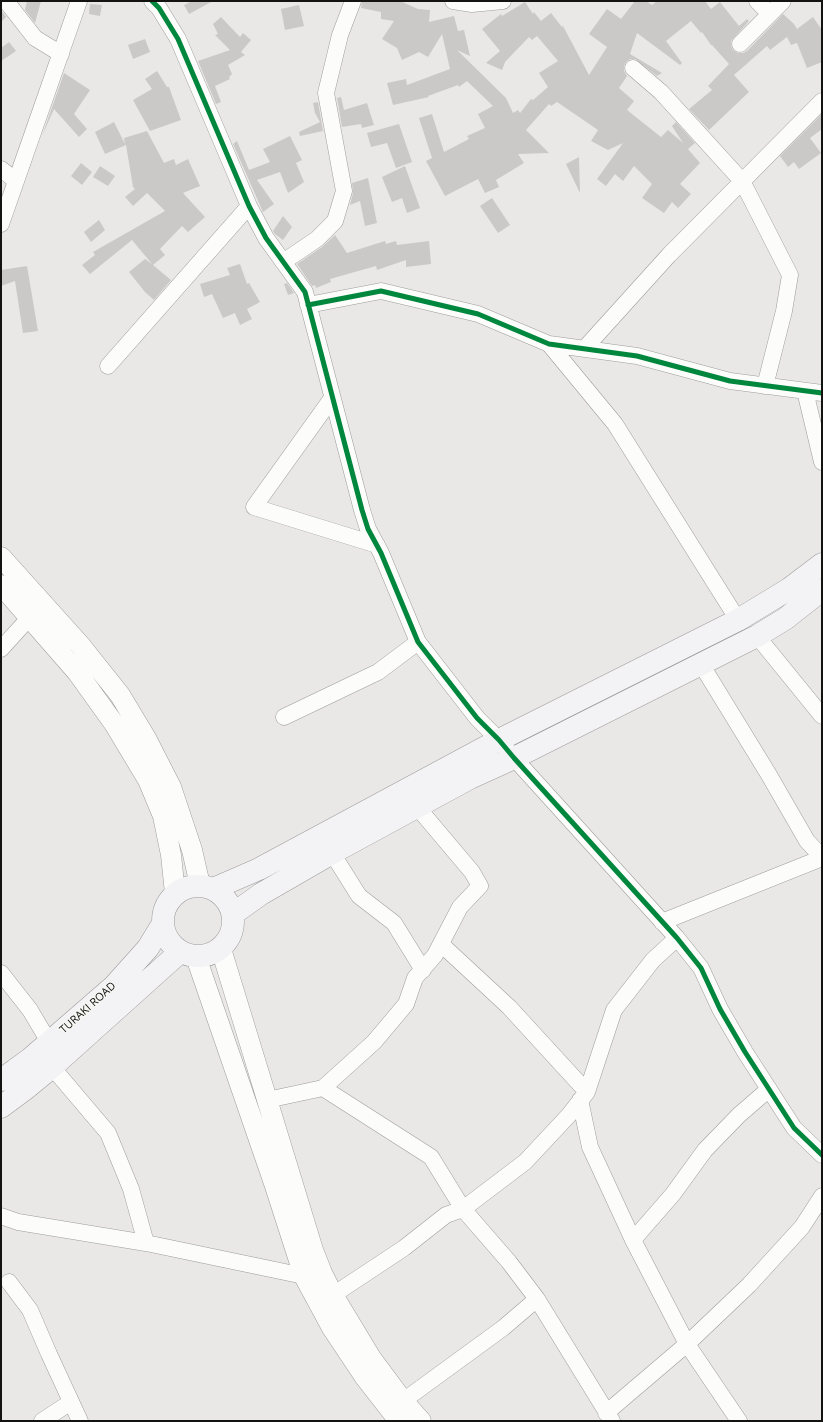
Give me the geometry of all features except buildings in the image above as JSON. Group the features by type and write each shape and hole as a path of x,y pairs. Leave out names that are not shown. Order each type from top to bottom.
{"main road":[{"path":"206,887 226,899 233,914 234,924 232,933 221,949 209,955 188,954 168,941 162,925 165,908 175,893 206,887 259,869 499,740 738,620 789,589 822,564"},
{"path":"233,914 261,894 332,853 418,808 470,778 514,758 757,636 785,619 822,590"},
{"name":"TURAKI ROAD","path":"1,1080 30,1059 114,986 148,948 162,925"},
{"path":"1,1107 24,1090 188,954"}],"street":[{"path":"6,1 35,38 60,54"},
{"path":"1,224 79,1"},
{"path":"152,1 159,8 178,39 249,206 266,238 305,292 368,529 377,545 418,642 478,718 677,938 700,968 745,1052 794,1128 822,1155"},
{"path":"283,262 318,239 335,220 344,191 326,93 340,35 353,1"},
{"path":"453,1 472,4 503,1"},
{"path":"757,1 770,14"},
{"path":"740,44 783,1"},
{"path":"633,68 661,92 742,181 790,275 784,311 765,386"},
{"path":"584,349 669,255 742,181 819,110"},
{"path":"1,169 16,181"},
{"path":"108,366 249,206"},
{"path":"308,305 381,290 478,314 549,344 637,356 730,381 817,391 822,462"},
{"path":"549,344 615,424 738,620"},
{"path":"332,398 254,507 377,545"},
{"path":"1,557 81,646 120,695 147,740 171,787 206,887"},
{"path":"1,585 77,672 115,725 148,780 163,816 171,855 175,893"},
{"path":"1,649 30,617"},
{"path":"757,636 822,716"},
{"path":"284,717 378,672 418,642"},
{"path":"662,922 822,858 807,841 769,775 701,664"},
{"path":"268,1100 323,1088 374,1042 406,1004 415,978 435,955 460,907 480,886 472,872 418,808"},
{"path":"332,853 359,896 394,923 423,970"},
{"path":"333,1295 404,1248 446,1215 463,1209 525,1162 569,1115 584,1096 614,1010 653,960 677,938"},
{"path":"441,944 509,1007 584,1096 590,1147 633,1240 687,1344 739,1421"},
{"path":"221,949 313,1250 333,1295 372,1358 398,1415"},
{"path":"188,954 273,1179 304,1276 332,1328 364,1376 398,1415 421,1421"},
{"path":"1,973 30,1010 50,1042"},
{"path":"52,1067 108,1133 131,1189 146,1243"},
{"path":"323,1088 431,1157 463,1209 509,1262 537,1299 609,1417 749,1285 802,1227 822,1196"},
{"path":"633,1240 673,1194 705,1150 739,1115 769,1089"},
{"path":"1,1216 18,1222 146,1243 304,1276"},
{"path":"9,1282 30,1310 80,1421"},
{"path":"398,1415 537,1299"},
{"path":"42,1421 72,1402"}],"cycle path":[{"path":"152,1 159,8 178,39 249,206 266,238 305,292 368,529 381,553 418,642 477,718 499,740 677,938 701,968 720,1009 745,1052 794,1128 822,1155"},
{"path":"308,305 381,291 478,314 549,344 637,356 730,381 822,393"}]}
